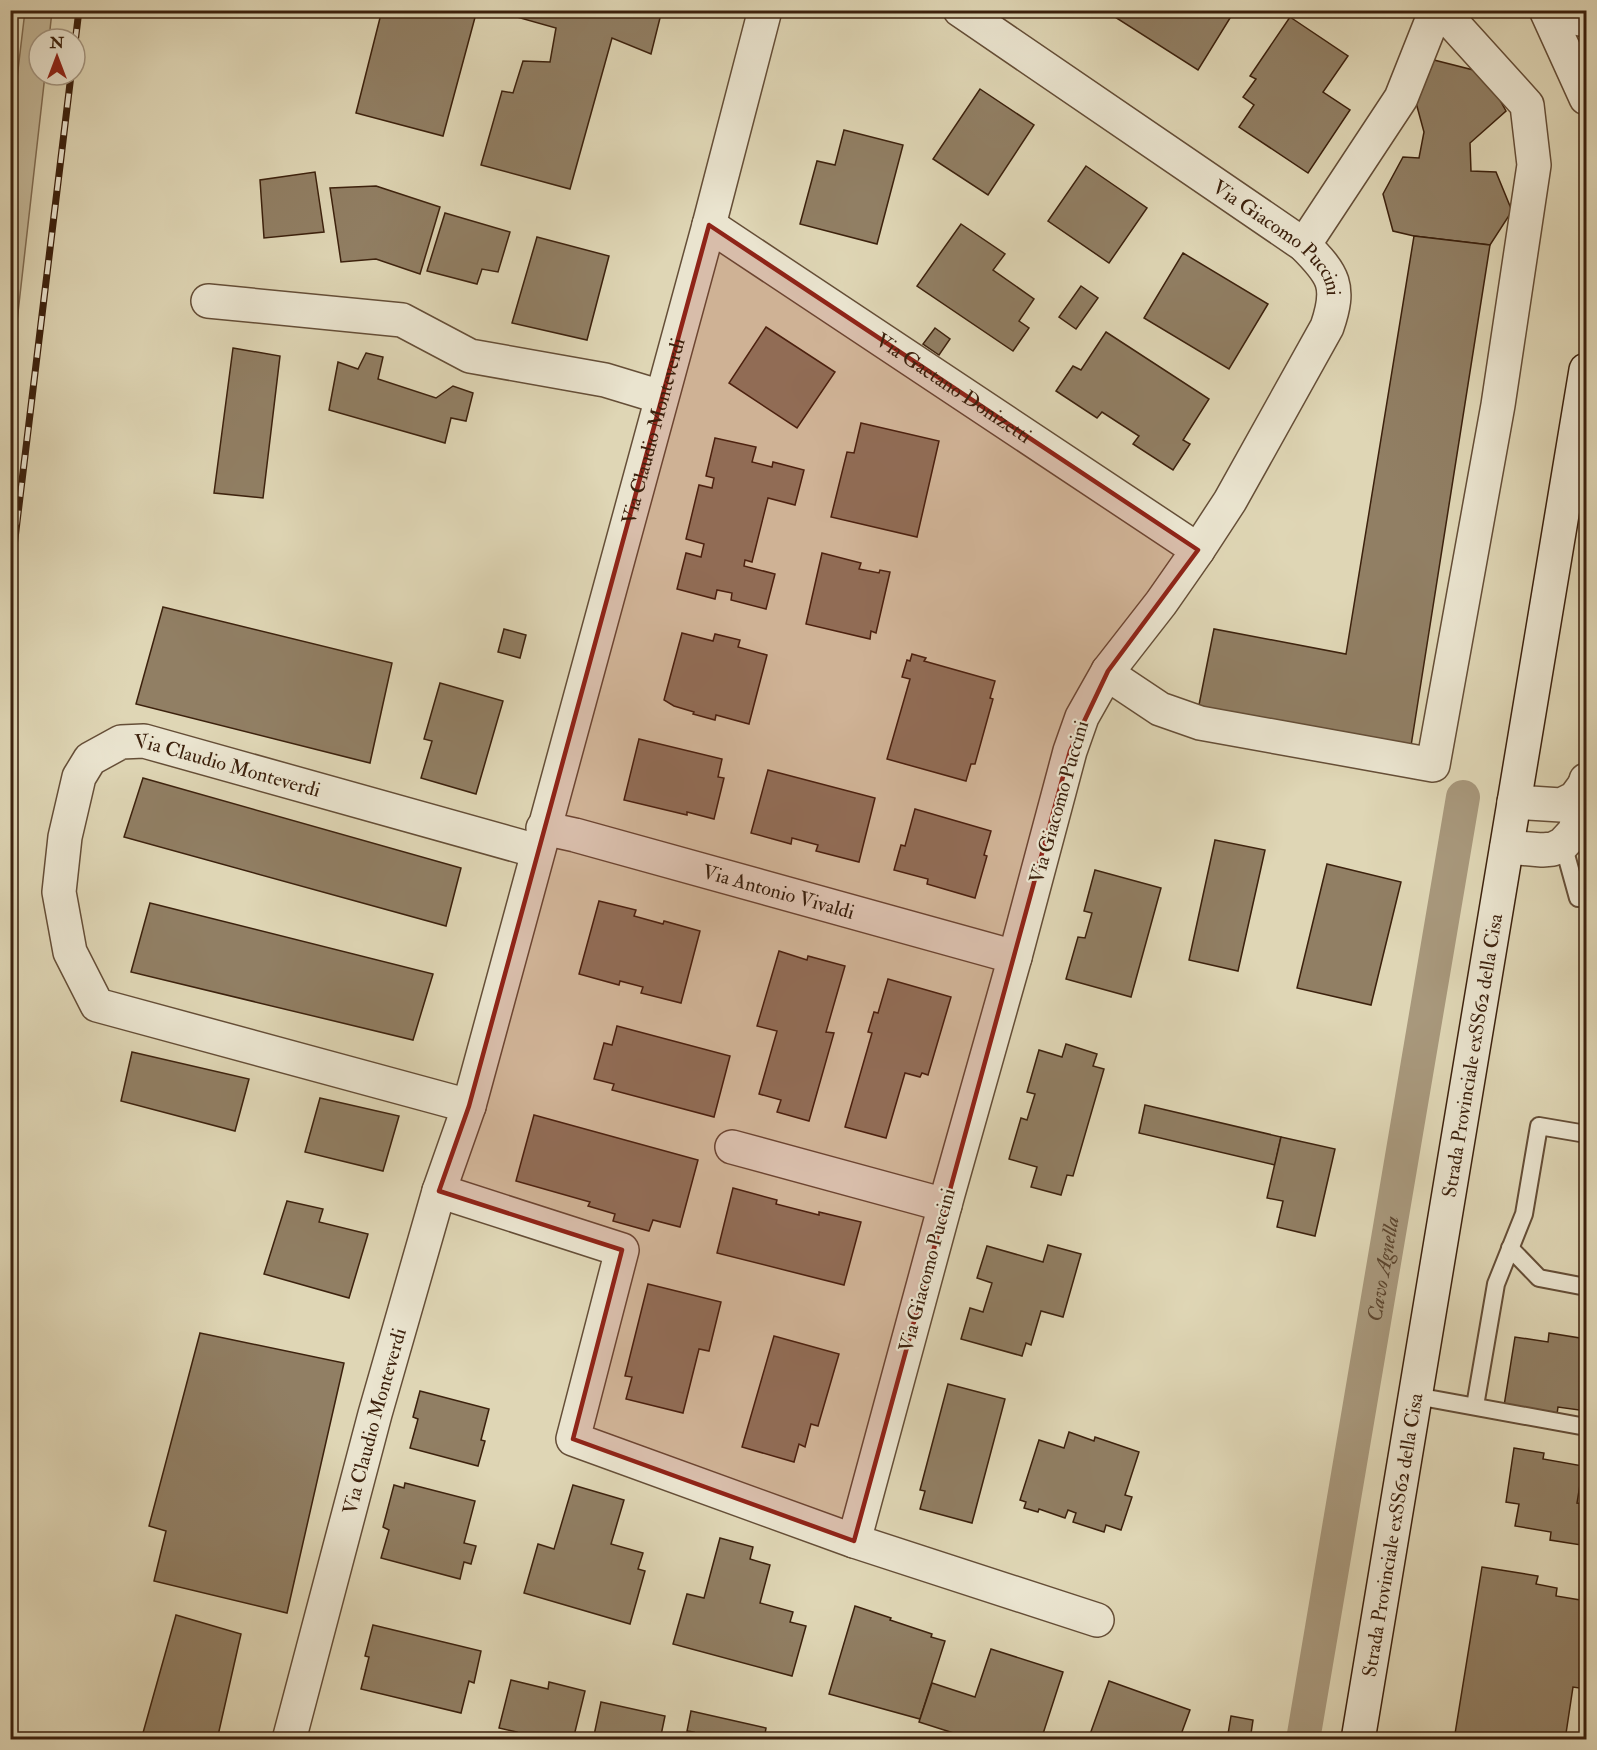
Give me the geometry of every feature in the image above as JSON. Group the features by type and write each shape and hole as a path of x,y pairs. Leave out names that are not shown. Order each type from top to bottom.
{"street":[{"name":"Via Claudio Monteverdi","path":"289,1740 375,1414 439,1191 469,1106 709,225 765,10"},
{"name":"Via Giacomo Puccini","path":"854,1541 1070,751 1082,717 1108,671 1161,603 1230,501 1327,327 1333,310 1335,289 1330,274 1304,245 960,10"},
{"path":"1304,245 1401,99 1436,10"},
{"path":"1108,671 1121,683 1160,709 1200,723 1433,765 1498,405 1534,165 1527,105 1441,10"},
{"path":"1547,12 1587,20"},
{"path":"1547,12 1587,98"},
{"name":"Via Gaetano Donizetti","path":"709,225 1198,550"},
{"path":"208,301 402,320 470,356 605,380 661,397"},
{"name":"Strada Provinciale exSS62 della Cisa","path":"1358,1740 1587,370"},
{"name":"Via Claudio Monteverdi","path":"469,1106 97,1005 70,952 60,892 64,837 79,777 90,759 121,742 144,741 540,840"},
{"path":"1514,802 1561,805 1575,798 1586,781"},
{"path":"1507,847 1542,850 1563,844 1575,831 1586,781"},
{"name":"Via Antonio Vivaldi","path":"540,840 574,835 1015,957"},
{"path":"732,1147 945,1205"},
{"path":"439,1191 622,1250 573,1439 854,1541 1097,1620"}],"lane":[{"path":"1563,844 1578,898"},
{"path":"1474,1406 1496,1284 1524,1214 1539,1126 1587,1134"},
{"path":"1510,1248 1539,1278 1587,1287"},
{"path":"1416,1396 1587,1427"}],"highlighted area":[{"path":"709,225 1198,550 1108,671 1070,751 854,1541 573,1439 622,1250 439,1191 469,1106"}],"shaded area":[{"path":"25,11 52,11 50,27 27,27 27,87 44,87 11,374 10,137"}],"building":[{"path":"382,10 477,10 443,136 356,113"},
{"path":"492,10 662,10 651,54 612,38 570,189 481,165 502,91 513,93 523,61 550,62 556,28"},
{"path":"1108,10 1235,10 1198,70 1107,12"},
{"path":"1290,17 1348,56 1323,92 1350,110 1308,173 1239,127 1254,105 1243,97 1256,79 1250,76"},
{"path":"1434,60 1485,73 1506,111 1470,143 1471,171 1496,172 1512,211 1490,245 1414,236 1393,231 1383,194 1403,157 1419,158 1424,132 1415,99"},
{"path":"980,89 1034,125 988,195 933,159"},
{"path":"844,130 903,145 877,244 800,224 817,161 835,165"},
{"path":"1086,166 1147,208 1109,263 1048,221"},
{"path":"315,172 324,232 264,238 260,180"},
{"path":"376,186 440,207 420,274 376,259 341,262 330,188"},
{"path":"445,213 510,232 498,272 482,269 477,284 427,271"},
{"path":"961,224 1005,254 993,270 1034,299 1019,321 1029,328 1013,351 917,286"},
{"path":"1414,236 1490,245 1411,746 1198,710 1214,629 1346,654"},
{"path":"537,237 609,256 587,340 512,323"},
{"path":"1183,253 1268,304 1229,369 1144,318"},
{"path":"1081,286 1098,298 1076,329 1059,317"},
{"path":"766,327 835,372 797,428 729,383"},
{"path":"935,328 950,339 939,355 923,344"},
{"path":"1106,332 1209,399 1183,440 1190,444 1173,470 1133,444 1139,436 1102,412 1097,418 1056,391 1073,366 1081,370"},
{"path":"233,348 280,356 263,498 214,493"},
{"path":"366,353 383,357 378,379 436,398 453,386 473,393 466,421 451,418 445,443 329,410 338,362 358,369"},
{"path":"861,423 939,441 917,537 831,517 847,452 854,453"},
{"path":"715,438 756,447 752,462 772,467 773,462 804,470 795,505 768,498 752,562 745,560 744,566 775,574 766,609 731,600 732,593 717,590 715,599 677,589 686,553 701,557 704,544 686,539 699,485 712,488 714,478 706,476"},
{"path":"822,553 861,563 859,569 879,573 880,570 890,572 876,633 871,631 870,639 806,624"},
{"path":"163,607 392,663 370,763 136,704"},
{"path":"504,629 526,635 520,658 498,652"},
{"path":"682,633 713,641 715,634 740,640 738,647 767,655 749,724 716,715 715,720 693,714 694,712 674,706 664,700"},
{"path":"912,654 926,658 924,661 995,681 990,698 993,699 975,764 971,764 966,781 887,759 910,679 902,677 907,660 910,661"},
{"path":"440,683 503,701 476,794 421,778 432,741 424,739"},
{"path":"639,739 722,759 718,777 724,778 714,819 624,800"},
{"path":"768,770 875,798 859,862 816,851 818,845 792,838 791,844 751,833"},
{"path":"143,778 461,868 446,926 124,837"},
{"path":"915,809 991,831 984,855 987,856 975,898 927,884 928,879 894,870 901,845 905,846"},
{"path":"1215,840 1265,850 1238,971 1189,960"},
{"path":"1327,864 1401,882 1371,1005 1297,988"},
{"path":"1095,870 1161,888 1131,997 1066,979 1078,937 1085,938 1092,913 1084,911"},
{"path":"599,901 636,910 634,916 700,931 681,1003 641,993 643,987 620,981 619,985 579,974"},
{"path":"150,903 433,974 413,1040 131,972"},
{"path":"779,951 807,960 808,956 845,966 826,1032 834,1033 809,1121 777,1112 781,1100 759,1094 777,1031 757,1026"},
{"path":"888,979 951,997 928,1075 922,1073 920,1077 905,1073 886,1138 845,1127 872,1033 868,1032 874,1012 878,1013"},
{"path":"617,1026 730,1056 714,1117 612,1090 614,1084 594,1079 604,1043 612,1045"},
{"path":"1066,1044 1097,1054 1093,1066 1104,1069 1073,1176 1067,1175 1061,1195 1031,1187 1037,1167 1009,1159 1021,1118 1027,1120 1035,1094 1027,1092 1039,1050 1062,1057"},
{"path":"132,1052 249,1079 235,1131 121,1101"},
{"path":"320,1098 399,1116 383,1171 305,1152"},
{"path":"1145,1105 1281,1137 1275,1165 1139,1133"},
{"path":"534,1115 698,1160 680,1227 653,1220 649,1231 613,1221 615,1214 588,1206 590,1202 516,1181"},
{"path":"1281,1137 1335,1149 1315,1236 1277,1227 1283,1201 1267,1198"},
{"path":"733,1188 777,1200 776,1204 819,1215 819,1212 861,1222 844,1285 717,1253"},
{"path":"287,1201 323,1209 319,1222 368,1234 349,1298 264,1274"},
{"path":"1048,1245 1081,1254 1063,1317 1041,1311 1031,1345 1026,1343 1022,1356 961,1339 970,1308 983,1312 992,1283 977,1278 987,1246 1043,1262"},
{"path":"648,1284 721,1302 709,1351 699,1349 683,1413 626,1399 632,1377 625,1376"},
{"path":"200,1333 344,1363 287,1613 154,1581 166,1531 149,1526"},
{"path":"1549,1333 1586,1339 1586,1411 1558,1407 1557,1414 1504,1406 1515,1337 1548,1342"},
{"path":"774,1336 839,1354 818,1426 811,1424 805,1447 799,1444 794,1462 742,1447"},
{"path":"948,1384 1005,1399 972,1523 920,1509 925,1491 920,1490"},
{"path":"420,1391 489,1409 481,1440 485,1441 478,1466 410,1448 418,1419 413,1417"},
{"path":"1069,1432 1094,1441 1095,1437 1139,1452 1125,1495 1132,1497 1121,1530 1106,1525 1104,1532 1073,1522 1076,1513 1068,1510 1065,1518 1039,1509 1038,1512 1024,1508 1026,1502 1020,1500 1039,1440 1064,1448"},
{"path":"1514,1448 1544,1453 1543,1459 1583,1466 1577,1503 1586,1504 1581,1545 1550,1540 1551,1532 1515,1526 1519,1504 1506,1502"},
{"path":"405,1483 475,1501 464,1543 476,1546 471,1564 464,1562 460,1579 381,1558 389,1530 383,1527 394,1485 404,1488"},
{"path":"573,1485 624,1500 611,1544 643,1553 638,1569 645,1571 630,1624 524,1593 538,1544 554,1549"},
{"path":"720,1538 753,1547 750,1559 770,1565 760,1603 793,1612 790,1622 806,1626 792,1676 673,1644 687,1594 704,1598"},
{"path":"1482,1567 1538,1576 1536,1584 1557,1588 1556,1596 1586,1601 1586,1689 1573,1687 1565,1740 1454,1740"},
{"path":"855,1606 891,1618 890,1620 932,1634 931,1637 945,1641 920,1719 829,1694"},
{"path":"176,1615 241,1634 217,1740 141,1740"},
{"path":"373,1625 481,1651 474,1683 469,1681 461,1713 361,1689 369,1657 365,1656"},
{"path":"991,1649 1063,1672 1041,1740 962,1740 963,1736 919,1722 932,1683 975,1697"},
{"path":"511,1680 548,1689 549,1682 585,1691 573,1740 515,1740 517,1732 499,1728"},
{"path":"1109,1681 1190,1710 1179,1740 1088,1740"},
{"path":"601,1702 665,1716 660,1740 593,1740"},
{"path":"691,1711 766,1728 764,1740 692,1740 694,1732 687,1731"},
{"path":"1231,1716 1253,1720 1250,1740 1227,1740"}],"waterway":[{"name":"Cavo Agnella","path":"1303,1740 1463,797"}],"railway":[{"path":"77,27 79,10"},
{"path":"10,580 70,87"}]}
